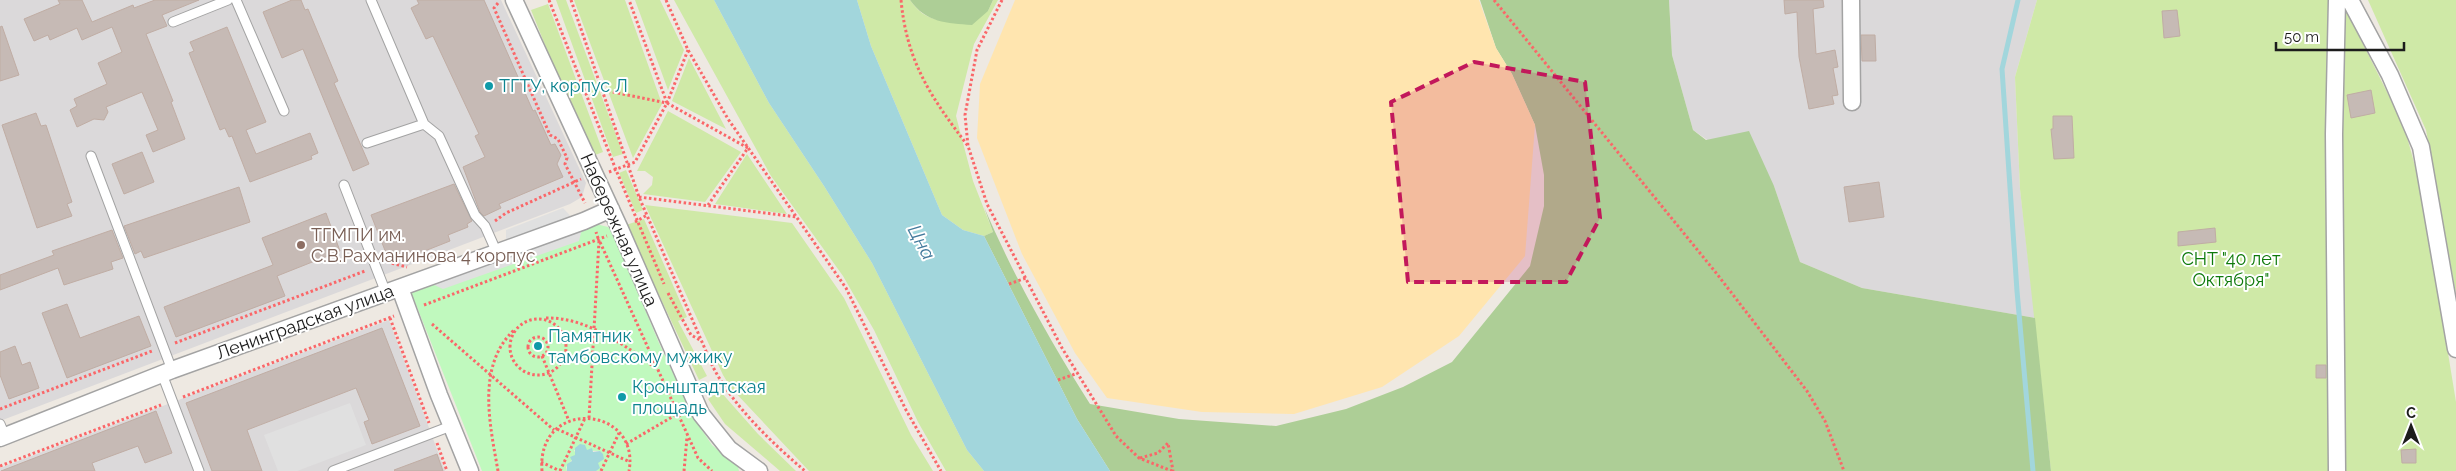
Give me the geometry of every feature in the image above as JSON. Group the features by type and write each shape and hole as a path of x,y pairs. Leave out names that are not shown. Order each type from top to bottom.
{"street":[{"name":"Набережная улица","path":"514,0 611,209 696,403 712,431 751,468"},
{"path":"1851,0 1852,102"},
{"path":"2337,0 2334,134 2337,471"},
{"path":"2350,0 2390,75 2421,147 2456,349"},
{"name":"Ленинградская улица","path":"2,433 591,219 611,209"},
{"path":"393,290 416,312 452,426 470,471"}],"lane":[{"path":"173,22 228,0"},
{"path":"236,0 284,112"},
{"path":"371,0 424,124 438,136 475,215 486,226 497,253"},
{"path":"367,143 424,124"},
{"path":"91,156 163,347 172,401 199,471"},
{"path":"344,185 376,266 393,290"},
{"path":"334,471 452,426"}],"path":[{"path":"497,0 499,5 494,8 550,135 558,139 567,158 565,164 698,458 712,471"},
{"path":"549,0 668,294 691,335 702,340"},
{"path":"570,0 646,215 722,386 763,432 805,471"},
{"path":"629,0 666,103"},
{"path":"666,0 688,50 748,148 846,288 906,410 941,471"},
{"path":"901,0 903,21 917,70 944,114 968,146"},
{"path":"1002,0 977,50 965,115 968,146 987,204 1062,348 1116,436 1139,458 1172,471 1168,443 1158,453 1139,458"},
{"path":"1494,0 1717,274 1807,391 1825,421 1844,471"},
{"path":"629,165 635,162 666,103 688,50"},
{"path":"603,90 666,103 748,148"},
{"path":"708,205 748,148"},
{"path":"486,226 506,213 574,181"},
{"path":"640,197 797,217"},
{"path":"0,466 390,318 416,312 421,306 600,241 646,215"},
{"path":"541,462 560,471 587,418 600,241"},
{"path":"0,409 390,261 406,267 415,264"},
{"path":"1009,284 1026,278"},
{"path":"390,318 447,471"},
{"path":"518,326 512,336 509,347 512,358 518,367 528,373 539,375 549,373 562,361 567,345 564,334 557,325 548,320 538,318"},
{"path":"498,471 489,409 491,375 499,349 506,338 527,320 554,318 594,330 620,344 657,369"},
{"path":"427,320 555,429 630,462"},
{"path":"534,337 542,337 547,342 548,350 542,356 534,356 528,351 528,343 534,337"},
{"path":"542,356 569,421"},
{"path":"1058,380 1078,373"},
{"path":"626,444 696,403"},
{"path":"542,471 543,449 555,429 569,421 587,418 610,425 619,433 626,444 630,462 629,471"},
{"path":"601,471 619,433"},
{"path":"684,471 687,435"}],"highlighted area":[{"path":"1474,62 1585,82 1600,218 1566,282 1408,282 1391,102"}],"shaded area":[{"path":"0,0 501,0 586,183 582,197 570,204 0,421"},
{"path":"1669,0 2037,0 2015,77 2020,189 2035,318 1862,288 1800,262 1774,186 1693,130 1672,55"},
{"path":"563,208 578,224 584,221 579,241 443,289 432,284 506,249 506,230"},
{"path":"389,320 445,471 0,471 0,468"},
{"path":"350,403 366,445 297,471 278,471 264,435"}],"green space":[{"path":"556,0 566,0 623,154 613,157"},
{"path":"574,0 625,0 662,104 633,158"},
{"path":"635,0 660,0 684,50 668,90"},
{"path":"674,0 714,0 769,103 872,263 967,450 984,471 946,471 918,422 874,330 843,276 771,176"},
{"path":"857,0 910,0 918,10 927,16 946,20 988,11 993,0 998,0 974,44 956,116 973,181 993,232 984,236 963,230 942,215 871,46"},
{"path":"910,0 993,0 988,11 972,25 946,22 930,17 916,8"},
{"path":"1480,0 1669,0 1672,55 1693,130 1706,140 1749,131 1774,186 1800,262 1862,288 2035,318 2051,471 1110,471 1077,419 984,236 993,232 984,207 1007,258 1033,307 1090,404 1179,419 1276,426 1346,409 1403,387 1452,362 1530,266 1544,206 1544,175 1535,125 1512,74 1496,48"},
{"name":"СНТ \"40 лет Октября\"","path":"2037,0 2341,0 2404,126 2421,188 2456,402 2456,471 2051,471 2020,189 2015,77"},
{"path":"2368,0 2456,0 2456,293 2426,130"},
{"path":"548,4 603,152 590,157 531,10"},
{"path":"689,58 726,129 672,101"},
{"path":"668,111 741,152 705,202 643,194 652,185 653,177 645,171 637,171"},
{"path":"747,154 787,214 715,204"},
{"path":"626,170 643,210 636,213 619,173"},
{"path":"645,205 792,223 844,298 911,435 933,471 809,471 731,388 723,375"},
{"path":"644,219 687,317 678,321 707,376 699,380 626,225"},
{"path":"596,224 608,227 612,231 659,343 695,420 712,445 738,467 739,471 596,471 600,451 574,450 576,455 566,467 567,471 482,471 411,292"},
{"path":"720,391 758,434 796,471 780,471 725,424 708,399"}],"sand":[{"path":"1015,0 1479,0 1496,48 1512,74 1535,125 1525,256 1459,336 1382,387 1294,414 1202,412 1107,398 1075,353 1022,254 977,138 980,84"}],"water":[{"name":"Цна","path":"714,0 857,0 871,46 942,215 963,230 984,236 1077,419 1110,471 984,471 967,450 872,263 769,103"},
{"path":"580,444 585,445 587,450 592,448 593,452 600,451 603,454 604,459 598,463 600,468 596,471 567,471 567,464 572,461 570,457 575,455 575,448"}],"building":[{"path":"58,0 82,0 92,22 133,5 134,8 155,0 199,0 162,15 167,26 146,34 173,101 171,102 185,139 153,152 146,135 158,130 142,92 106,107 108,112 104,120 94,119 77,127 70,110 77,106 74,99 107,84 98,63 122,52 112,27 82,40 77,28 50,40 48,35 34,41 24,19 60,4"},
{"path":"292,0 301,0 305,10 308,9 338,81 334,83 369,164 353,171 303,49 282,58 263,12"},
{"name":"ТГТУ, корпус Л","path":"417,0 484,0 533,111 535,110 551,145 555,144 561,155 557,164 563,177 499,204 501,208 484,216 480,212 463,167 485,157 475,136 479,134 433,36 426,39 411,8 419,4"},
{"path":"1784,0 1823,0 1824,7 1813,9 1816,54 1835,50 1838,67 1833,68 1838,95 1832,96 1834,104 1809,109 1799,57 1797,12 1785,14"},
{"path":"2177,10 2180,36 2164,38 2162,11"},
{"path":"2,26 19,75 0,81 0,27"},
{"path":"227,27 266,122 246,130 256,154 310,133 318,153 311,156 312,159 250,182 232,136 229,137 225,128 220,130 189,53 194,51 190,42"},
{"path":"1861,35 1875,35 1876,61 1862,61"},
{"path":"2371,90 2375,113 2351,118 2347,95"},
{"path":"36,113 41,126 46,125 72,202 67,204 72,216 37,228 2,125"},
{"path":"2053,116 2072,116 2074,158 2054,159 2051,129 2053,129"},
{"path":"142,152 154,182 124,194 112,164"},
{"path":"1879,182 1884,217 1849,222 1844,187"},
{"path":"454,184 472,221 467,224 468,227 448,235 450,241 412,256 409,250 388,258 371,215"},
{"path":"239,187 250,222 144,258 141,251 135,254 124,226"},
{"path":"326,213 340,251 277,276 285,296 176,337 164,307 273,265 262,238"},
{"path":"2215,228 2216,242 2178,246 2178,232"},
{"path":"112,230 123,258 111,262 113,269 64,285 58,268 0,290 0,275 54,255 52,251"},
{"path":"67,304 80,338 139,316 151,346 67,378 42,313"},
{"path":"382,328 420,426 372,444 364,422 369,420 356,388 247,430 262,471 212,471 186,403"},
{"path":"15,346 22,365 30,362 39,388 9,399 0,375 0,352"},
{"path":"2316,365 2326,365 2326,378 2316,378"},
{"path":"156,411 172,453 145,463 138,446 92,463 95,471 1,471"},
{"path":"2416,449 2416,463 2402,463 2401,450"},
{"path":"437,454 443,471 394,470"}],"waterway":[{"path":"2018,0 2002,69 2017,291 2033,471"}],"place":[{"name":"ТГТУ, корпус Л","path":"489,86"},
{"name":"ТГМПИ им. С.В.Рахманинова 4 корпус","path":"301,245"},
{"name":"Памятник тамбовскому мужику","path":"538,346"},
{"name":"Кронштадтская площадь","path":"622,397"}]}
